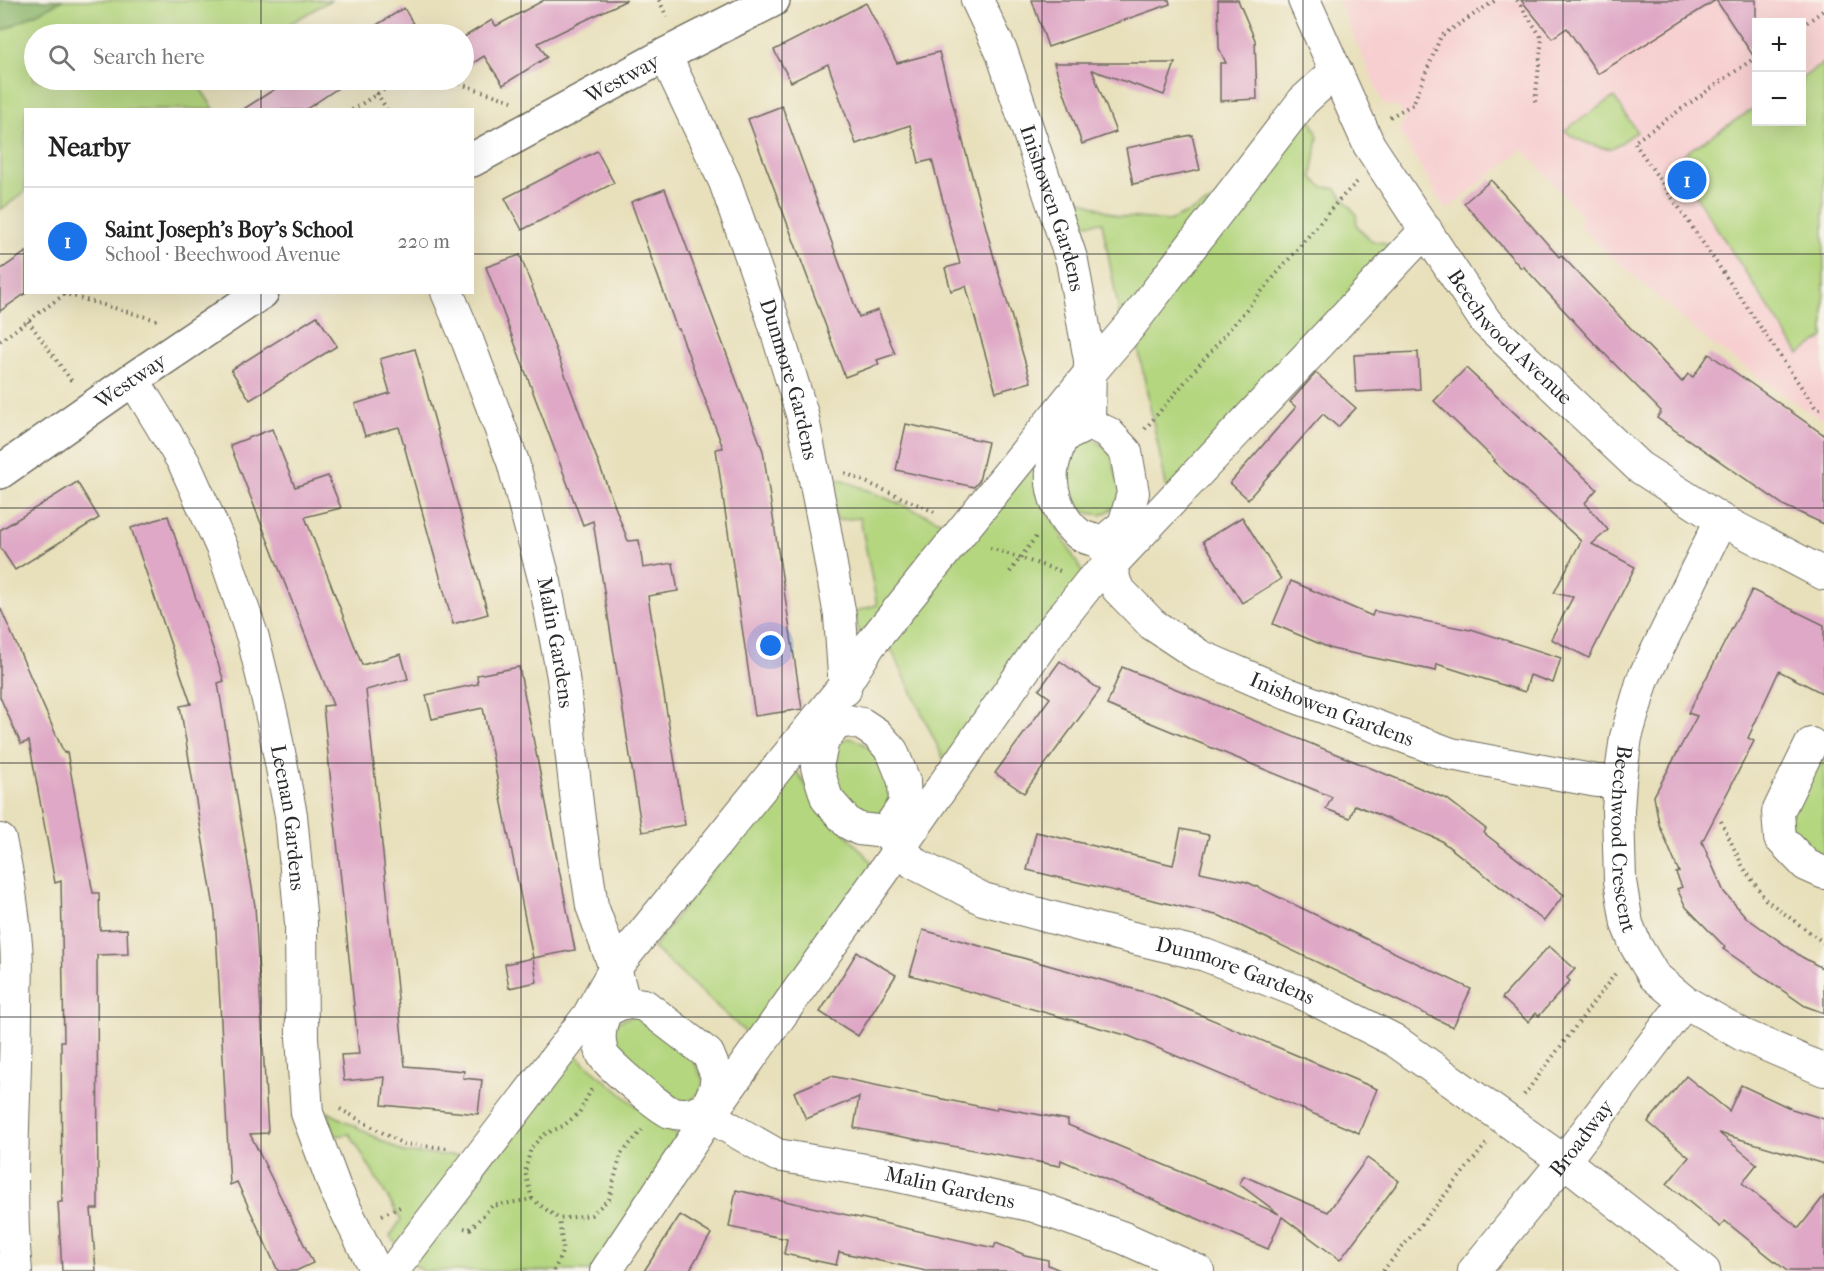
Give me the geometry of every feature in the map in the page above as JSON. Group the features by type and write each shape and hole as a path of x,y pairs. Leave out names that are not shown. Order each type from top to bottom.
{"street":[{"name":"Westway","path":"474,159 665,55 772,0"},
{"name":"Inishowen Gardens","path":"977,0 1002,52 1072,261 1090,360 1089,424"},
{"name":"Beechwood Avenue","path":"1304,0 1369,146 1486,322 1639,467 1720,520 1824,574"},
{"name":"Dunmore Gardens","path":"665,55 725,182 772,316 802,414 840,616 848,721"},
{"path":"391,1271 588,1016 615,968 844,686 869,646 1089,374 1131,326 1303,101 1336,71"},
{"path":"1107,554 1426,230"},
{"name":"Westway","path":"0,472 259,294"},
{"name":"Malin Gardens","path":"448,294 513,462 545,582 563,677 578,812 592,906 615,968 624,1002"},
{"name":"Leenan Gardens","path":"133,379 184,463 223,550 253,638 273,721 291,815 301,923 302,1037 307,1113 334,1188 376,1271"},
{"path":"606,1271 708,1111 893,840 1048,634 1091,581 1107,554 1124,525 1133,493 1126,453 1108,433 1089,424 1061,438 1052,469 1052,488 1059,507 1072,527 1107,554"},
{"name":"Beechwood Crescent","path":"1720,520 1642,679 1626,737 1620,781 1620,881 1627,924 1636,946 1654,976 1685,1002 1743,1035 1824,1070"},
{"name":"Inishowen Gardens","path":"1107,554 1117,588 1152,624 1200,656 1288,694 1451,754 1598,781 1620,781"},
{"path":"848,721 862,724 877,734 892,751 904,781 904,804 893,840 848,823 827,799 817,767 823,740 836,724 848,721"},
{"path":"1811,744 1778,812 1780,838 1806,865 1824,873"},
{"path":"0,840 7,871 16,945 16,1051 12,1150 13,1241 16,1271"},
{"name":"Dunmore Gardens","path":"893,840 914,863 983,899 1205,955 1300,992 1394,1040 1564,1161 1704,1271"},
{"path":"624,1002 644,1005 708,1054 717,1076 708,1111 685,1114 667,1111 612,1067 603,1056 599,1027 606,1011 624,1002"},
{"name":"Broadway","path":"1474,1271 1564,1161 1685,1002"},
{"name":"Malin Gardens","path":"708,1111 723,1124 777,1155 889,1174 1034,1206 1124,1238 1198,1271"}],"path":[{"path":"659,0 668,21"},
{"path":"1362,129 1401,112 1413,104 1442,36 1496,0"},
{"path":"1517,0 1542,38 1535,102"},
{"path":"1806,23 1824,10"},
{"path":"1752,60 1634,142 1815,406 1824,411"},
{"path":"355,108 383,90"},
{"path":"378,93 386,108"},
{"path":"1126,453 1339,200 1379,161"},
{"path":"0,341 65,294 168,323"},
{"path":"28,321 76,387"},
{"path":"1010,572 1059,507"},
{"path":"1721,820 1743,867 1766,900 1824,943"},
{"path":"554,1271 563,1250 559,1220 532,1198 525,1172 531,1148 543,1135 563,1126 579,1113 592,1087 603,1056"},
{"path":"306,1089 403,1144 484,1152"},
{"path":"559,1220 591,1215 609,1199 621,1154 642,1130 667,1111"},
{"path":"354,1227 401,1207 418,1207 439,1226 470,1229 492,1206 532,1198"}],"shaded area":[{"path":"1338,0 1824,0 1824,420 1810,413 1706,340 1580,228 1581,215 1523,149 1446,210 1399,131 1405,119 1398,107 1384,105"}],"green space":[{"path":"0,0 331,0 289,24 24,24 24,90 202,90 213,108 24,108 24,193 0,210"},
{"path":"0,0 63,0 0,32"},
{"path":"1824,63 1824,337 1799,354 1673,161 1752,110 1752,126 1806,126 1806,75"},
{"path":"1614,97 1637,132 1621,143 1611,148 1600,147 1579,140 1565,130"},
{"path":"1305,106 1318,136 1312,177 1322,187 1335,188 1356,214 1357,226 1371,241 1385,243 1393,252 1168,495 1136,338"},
{"path":"1071,196 1118,216 1169,221 1222,197 1121,323 1102,222 1078,225"},
{"path":"1091,436 1111,454 1121,492 1115,507 1102,515 1083,512 1067,488 1064,474 1068,446"},
{"path":"1033,465 1041,499 1086,579 947,766 886,638"},
{"path":"828,479 843,480 945,523 952,530 869,635 858,632 856,611 877,605 860,518 837,520"},
{"path":"849,738 859,741 870,750 888,778 890,791 888,802 882,810 874,814 864,813 853,807 835,785 830,773 829,752 838,742"},
{"path":"1824,739 1824,860 1790,836 1790,804"},
{"path":"791,763 816,801 877,868 754,1040 653,948"},
{"path":"637,1014 690,1053 704,1082 698,1095 689,1101 678,1101 666,1097 643,1082 614,1058 612,1024"},
{"path":"574,1054 641,1110 683,1139 596,1271 423,1271 411,1262"},
{"path":"328,1112 405,1153 472,1156 400,1248 390,1236 401,1220 350,1134 335,1136"}],"building":[{"path":"544,0 627,0 538,43 547,57 503,85 484,56 474,62 474,31 492,20 496,26"},
{"path":"1032,0 1169,0 1170,4 1048,47"},
{"path":"1218,0 1238,0 1255,40 1257,99 1220,101 1220,63 1226,63 1219,48"},
{"path":"1521,0 1716,0 1598,74 1567,28 1552,38"},
{"path":"1716,0 1756,0 1756,18 1752,18 1752,54"},
{"path":"866,3 897,63 939,52 993,254 1031,382 996,392 966,286 951,291 945,268 960,264 932,160 919,163 910,125 856,144 828,64 791,82 774,50"},
{"path":"404,8 413,24 378,24"},
{"path":"1054,63 1175,63 1164,95 1092,70 1116,132 1082,144"},
{"path":"273,90 335,90 308,108 245,108"},
{"path":"782,106 859,317 878,310 895,354 877,360 879,364 845,377 748,119"},
{"path":"1192,135 1200,170 1133,184 1126,148"},
{"path":"597,151 614,183 522,230 505,198"},
{"path":"1491,180 1559,257 1561,255 1682,382 1688,374 1693,377 1709,354 1824,435 1824,524 1785,506 1657,418 1661,411 1523,266 1521,268 1464,203"},
{"path":"665,189 763,451 802,709 755,716 716,449 723,448 631,202"},
{"path":"24,253 25,294 0,311 0,270"},
{"path":"520,255 628,541 639,540 643,568 673,563 678,591 648,596 685,825 642,832 593,521 583,525 486,267"},
{"path":"317,316 337,346 250,400 231,370"},
{"path":"415,349 488,614 453,624 399,427 365,436 355,404 390,393 380,359"},
{"path":"1418,352 1420,389 1356,392 1354,355"},
{"path":"1466,368 1597,489 1585,503 1608,530 1592,544 1635,567 1589,658 1551,639 1573,597 1554,593 1581,541 1493,461 1495,460 1434,401"},
{"path":"1316,373 1356,408 1338,427 1323,414 1248,499 1230,483 1296,407 1290,402"},
{"path":"906,424 988,442 979,481 974,487 896,470"},
{"path":"272,429 295,487 328,476 341,508 305,517 362,665 401,654 408,679 366,690 405,1066 464,1071 463,1078 482,1080 478,1114 382,1105 385,1077 344,1081 341,1055 359,1054 323,706 333,705 230,445"},
{"path":"77,482 99,518 15,570 0,547 0,530"},
{"path":"168,516 224,681 218,683 255,906 268,1133 250,1134 313,1263 296,1271 278,1271 237,1182 230,1185 215,913 180,706 191,704 131,528"},
{"path":"1242,517 1281,579 1242,603 1203,541"},
{"path":"1291,581 1372,616 1374,611 1471,629 1561,658 1553,683 1530,675 1525,692 1437,664 1436,671 1332,649 1273,624"},
{"path":"1752,590 1824,625 1824,694 1779,671 1748,738 1754,741 1702,842 1724,892 1747,918 1802,957 1824,969 1824,1013 1805,1006 1723,949 1725,947 1686,907 1677,889 1682,887 1676,873 1679,872 1659,824 1654,796 1697,716 1688,713"},
{"path":"0,607 64,753 67,752 93,893 99,893 100,930 127,929 128,954 97,955 98,1209 91,1209 96,1271 62,1271 58,1202 62,1202 61,1041 64,1041 61,881 55,883 29,741 21,744 0,697"},
{"path":"1060,661 1100,690 1024,793 995,773 1050,698 1039,690"},
{"path":"519,667 575,950 533,958 483,708 432,719 426,695 478,684 477,675"},
{"path":"1122,667 1447,799 1486,829 1484,833 1564,895 1544,921 1440,840 1355,805 1350,818 1326,809 1332,797 1107,705"},
{"path":"1181,829 1209,835 1200,872 1247,882 1471,989 1453,1027 1220,916 1027,870 1036,832 1173,865"},
{"path":"923,930 1151,994 1377,1089 1359,1133 1129,1036 910,975"},
{"path":"1549,946 1575,969 1567,978 1570,981 1539,1016 1536,1013 1528,1022 1502,998"},
{"path":"857,952 896,975 858,1036 820,1012"},
{"path":"533,958 537,982 509,988 505,964"},
{"path":"831,1076 996,1110 997,1107 1068,1120 1068,1125 1279,1214 1239,1184 1244,1176 1328,1212 1367,1158 1399,1181 1340,1260 1282,1217 1268,1249 1061,1160 1060,1166 854,1128 859,1097 806,1119 794,1092"},
{"path":"1686,1076 1729,1111 1741,1085 1792,1109 1824,1119 1824,1164 1719,1133 1757,1164 1742,1183 1799,1228 1824,1196 1824,1271 1787,1271 1725,1221 1720,1227 1667,1184 1689,1157 1648,1122"},
{"path":"736,1190 994,1248 996,1243 1025,1255 1048,1260 1048,1265 1062,1271 926,1271 839,1252 836,1265 784,1254 787,1239 729,1227"},
{"path":"680,1215 711,1234 689,1271 644,1271"}],"place":[{"name":"Saint Joseph's Boy's School","path":"1687,180"}]}
